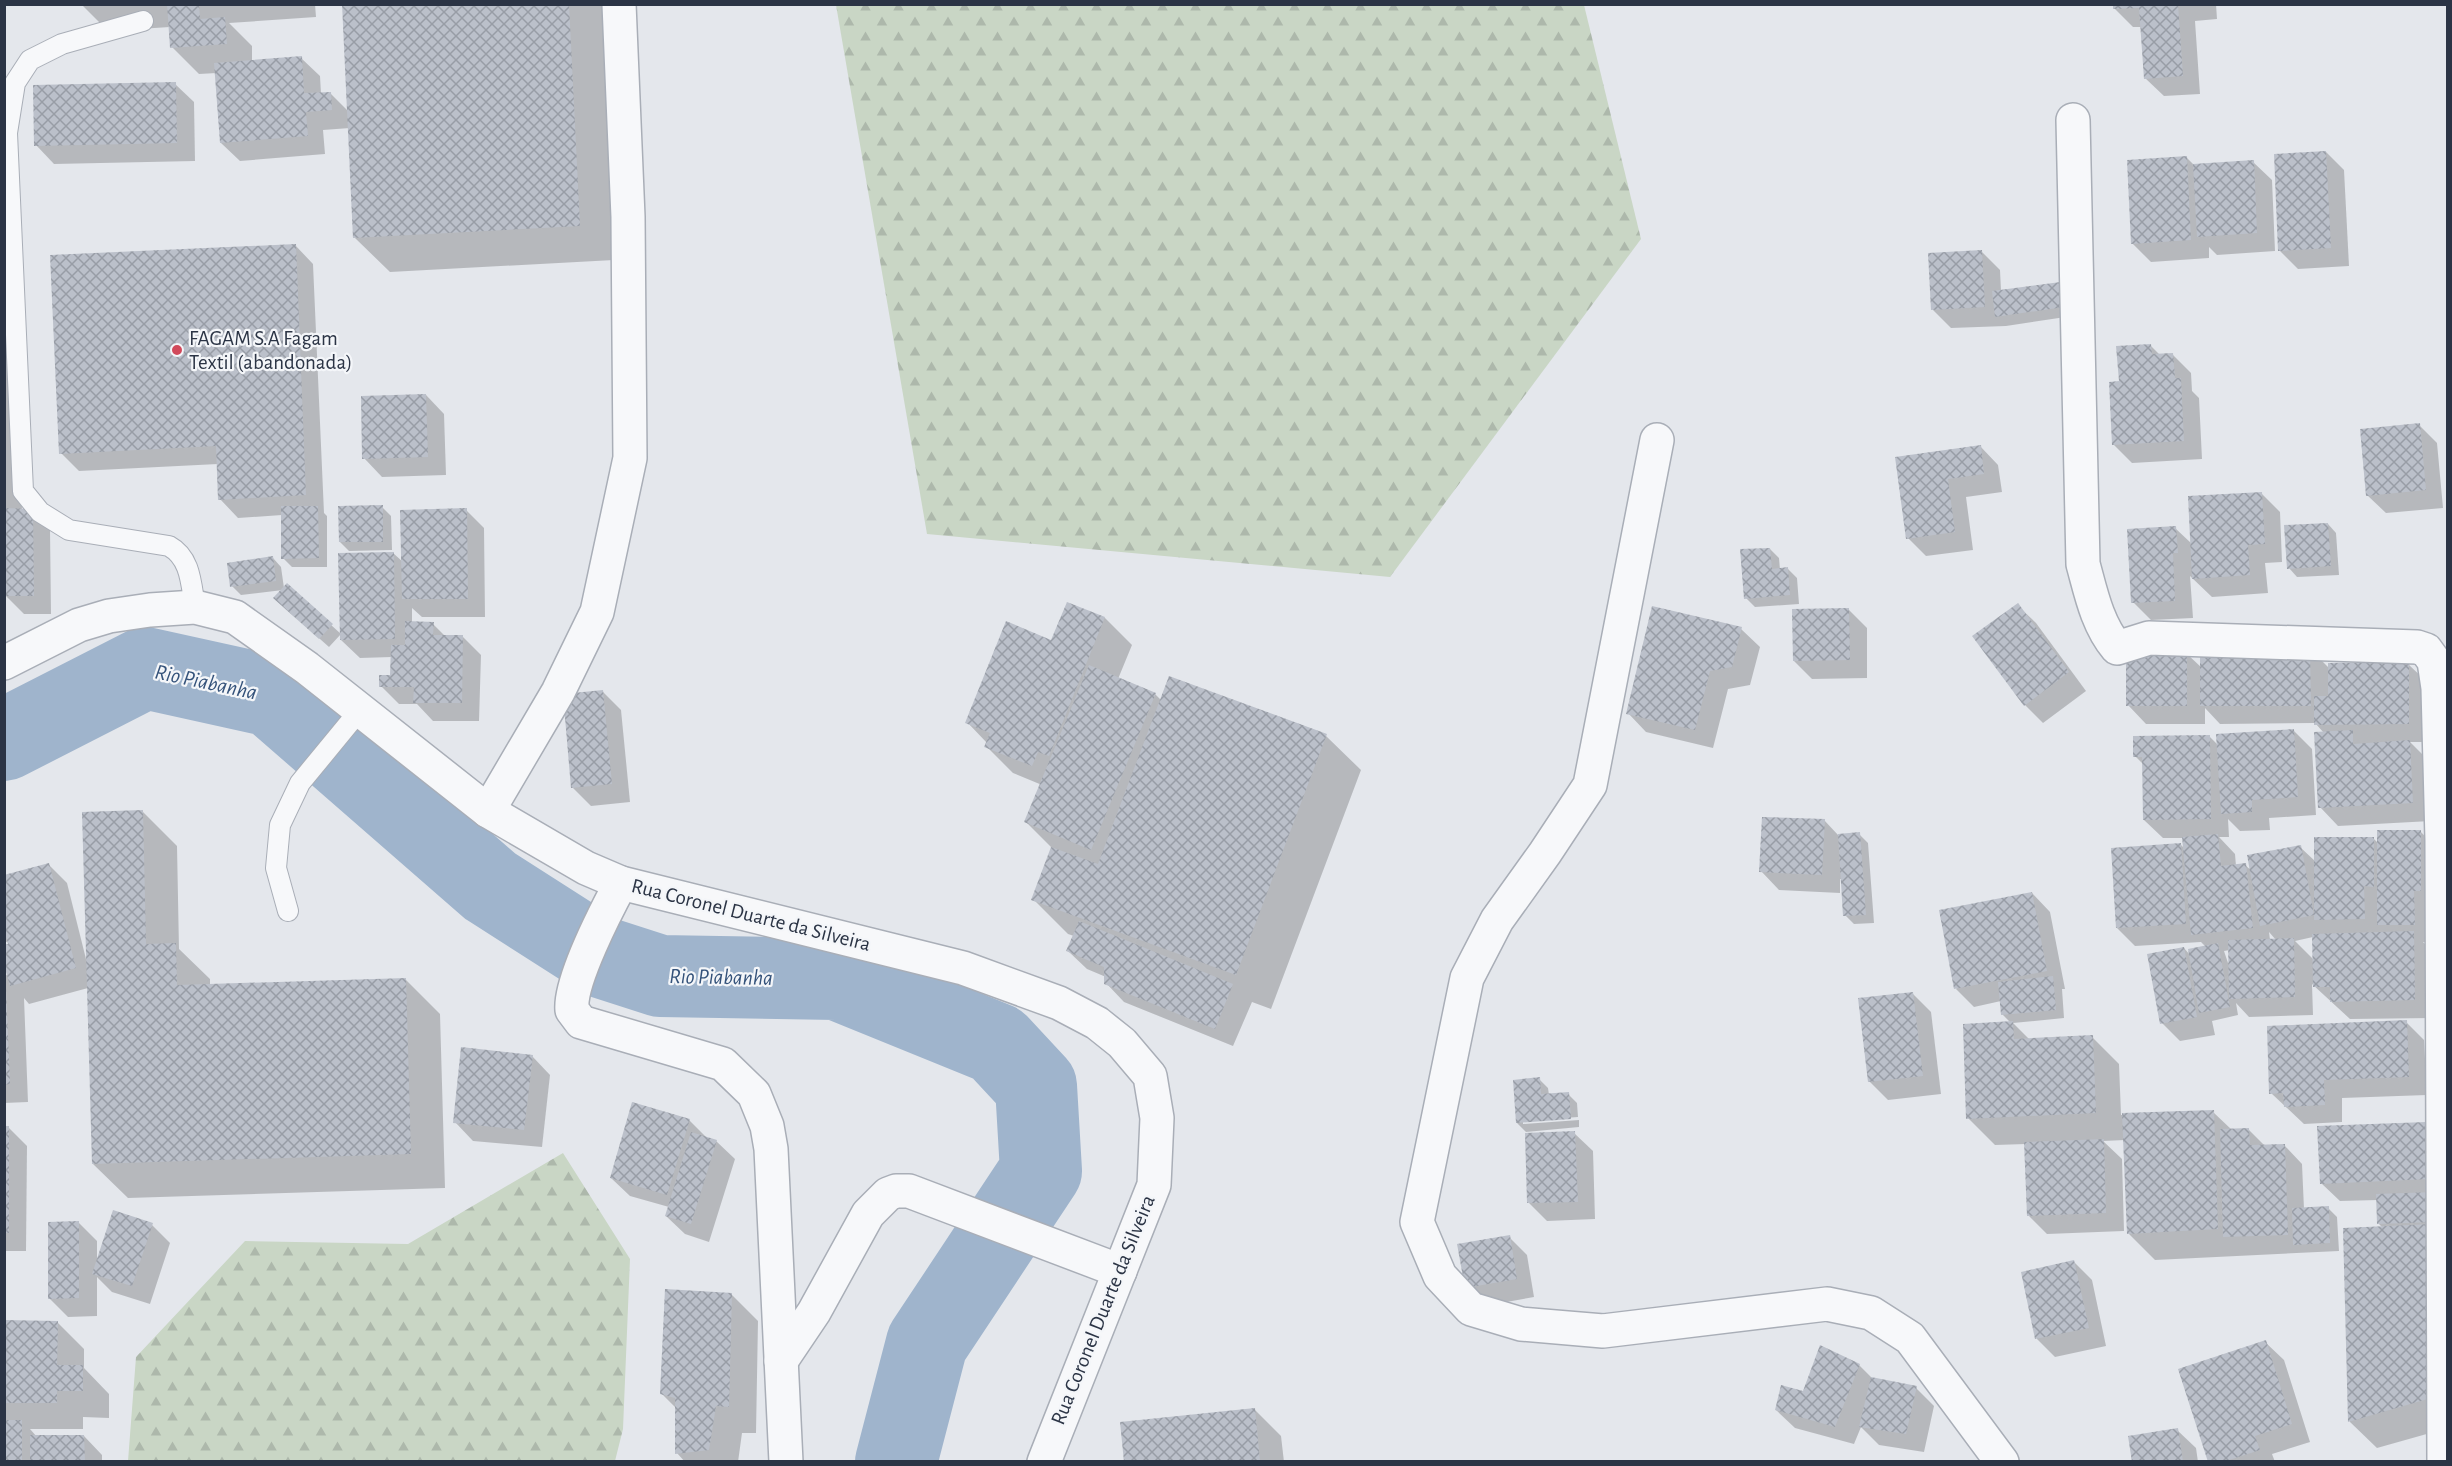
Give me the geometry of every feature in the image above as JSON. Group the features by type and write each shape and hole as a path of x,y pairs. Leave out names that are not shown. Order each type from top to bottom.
{"street":[{"path":"488,811 558,692 597,612 630,458 628,217 619,4"},
{"path":"2073,120 2083,564 2096,612 2108,638 2117,648 2150,638 2416,647 2426,651 2434,661 2438,688 2442,840 2444,1461"},
{"path":"1658,440 1590,785 1497,920 1467,978 1416,1222 1440,1276 1471,1310 1521,1324 1603,1331 1827,1304 1871,1313 1910,1338 2002,1461"},
{"name":"Rua Coronel Duarte da Silveira","path":"4,663 79,626 109,616 195,607 235,617 360,710 488,811 586,868 621,883 963,968 1059,1003 1096,1023 1122,1043 1150,1076 1157,1118 1154,1185 1044,1461"},
{"path":"621,883 602,919 574,991 572,1010 581,1022 723,1064 754,1094 767,1126 771,1149 786,1461"},
{"path":"781,1361 814,1312 868,1214 888,1194 896,1191 909,1191 1120,1271"}],"lane":[{"path":"143,21 62,44 30,60 15,83 7,133 23,490 40,512 69,530 169,546 179,552 188,565 195,607"},
{"path":"288,910 276,868 280,825 300,783 360,710"}],"green space":[{"path":"836,5 1584,5 1641,239 1390,577 927,534"},
{"path":"563,1153 630,1259 623,1429 615,1461 128,1461 136,1357 245,1241 408,1244"}],"building":[{"path":"167,4 199,4 200,19 225,17 227,44 170,48"},
{"path":"342,4 569,4 580,226 353,238"},
{"path":"2113,4 2178,4 2183,76 2144,79 2139,8 2113,9"},
{"path":"302,56 304,93 331,92 332,110 306,112 308,136 220,143 214,63"},
{"path":"176,82 177,143 34,146 33,85"},
{"path":"2326,151 2331,248 2278,251 2274,154"},
{"path":"2187,156 2191,240 2131,244 2127,160"},
{"path":"2254,160 2257,233 2197,237 2193,164"},
{"name":"FAGAM S.A Fagam Textil (abandonada)","path":"296,244 306,495 218,500 216,446 59,454 50,255"},
{"path":"1982,250 1985,307 1931,310 1928,253"},
{"path":"2068,281 2071,306 1995,317 1992,291"},
{"path":"2151,344 2152,354 2173,353 2175,378 2181,378 2184,441 2112,445 2109,382 2119,381 2116,346"},
{"path":"426,394 428,457 362,459 361,396"},
{"path":"2420,423 2426,490 2366,496 2360,429"},
{"path":"1981,445 1984,474 1948,479 1955,532 1906,539 1895,457"},
{"path":"2262,492 2265,544 2248,545 2250,575 2192,579 2188,496"},
{"path":"383,505 383,542 339,542 338,506"},
{"path":"281,506 318,506 319,558 281,559"},
{"path":"5,508 33,509 34,596 5,596"},
{"path":"467,508 468,599 402,599 400,510"},
{"path":"2328,523 2331,566 2287,569 2284,525"},
{"path":"2176,526 2178,553 2173,553 2175,601 2131,603 2127,529"},
{"path":"1770,548 1772,569 1788,567 1790,595 1744,599 1740,549"},
{"path":"394,552 395,639 340,640 338,553"},
{"path":"273,556 276,581 230,587 227,563"},
{"path":"287,583 333,624 319,639 273,598"},
{"path":"1067,602 1105,617 1049,756 1038,752 1032,766 984,747 990,733 965,723 1006,621 1051,640"},
{"path":"2018,603 2069,672 2024,706 1972,636"},
{"path":"1652,606 1742,627 1732,667 1710,671 1695,730 1626,714"},
{"path":"1849,608 1850,660 1793,661 1792,609"},
{"path":"405,621 434,622 433,635 463,635 462,703 413,703 414,687 379,687 379,675 390,675 391,645 405,645"},
{"path":"2310,647 2311,706 2200,706 2200,648"},
{"path":"2187,651 2187,706 2126,706 2126,652"},
{"path":"2409,662 2409,724 2314,725 2314,696 2328,696 2328,663"},
{"path":"1089,665 1156,693 1091,850 1024,822"},
{"path":"1169,676 1327,734 1236,975 1031,900 1051,847 1098,864"},
{"path":"603,690 612,784 571,788 563,694"},
{"path":"2294,729 2298,797 2252,800 2252,812 2221,814 2216,734"},
{"path":"2353,730 2353,744 2410,740 2413,803 2318,808 2314,732"},
{"path":"2210,735 2211,819 2143,820 2142,757 2133,757 2133,736"},
{"path":"143,810 146,944 176,943 177,985 406,978 411,1154 92,1164 82,812"},
{"path":"1762,817 1825,819 1822,875 1759,872"},
{"path":"2377,830 2421,830 2421,891 2414,891 2415,925 2377,925"},
{"path":"1860,832 1866,915 1843,916 1838,834"},
{"path":"2218,834 2221,866 2246,863 2253,928 2191,935 2182,837"},
{"path":"2314,837 2374,837 2374,887 2364,886 2365,919 2314,920"},
{"path":"2181,843 2186,924 2116,928 2111,848"},
{"path":"2301,845 2314,915 2260,926 2247,855"},
{"path":"49,863 76,968 10,986 4,965 4,944 8,944 4,930 4,875"},
{"path":"2032,892 2047,971 1954,989 1939,910"},
{"path":"1079,921 1233,984 1215,1029 1104,984 1104,967 1066,951"},
{"path":"2414,931 2415,1000 2330,1002 2330,987 2313,987 2312,934"},
{"path":"2294,938 2295,997 2229,999 2228,940"},
{"path":"2218,943 2230,1007 2199,1013 2188,949"},
{"path":"2184,947 2197,1017 2160,1024 2147,954"},
{"path":"2053,976 2056,1010 2001,1015 1998,982"},
{"path":"4,988 6,988 10,1084 4,1085"},
{"path":"1913,992 1923,1076 1868,1082 1858,998"},
{"path":"2407,1020 2409,1077 2324,1080 2325,1105 2284,1107 2283,1093 2269,1094 2267,1026"},
{"path":"2013,1021 2014,1039 2093,1035 2096,1113 1966,1119 1963,1024"},
{"path":"461,1047 533,1055 524,1130 453,1123"},
{"path":"1540,1077 1541,1094 1569,1092 1571,1119 1516,1123 1513,1080"},
{"path":"632,1102 690,1119 667,1195 610,1178"},
{"path":"2214,1110 2218,1229 2127,1234 2122,1113"},
{"path":"2426,1122 2429,1179 2320,1184 2317,1126"},
{"path":"4,1126 9,1126 9,1233 4,1233"},
{"path":"2249,1128 2250,1145 2285,1144 2288,1235 2223,1237 2220,1129"},
{"path":"1575,1131 1578,1202 1527,1203 1525,1133"},
{"path":"691,1132 717,1140 691,1224 665,1216"},
{"path":"2104,1139 2106,1213 2027,1216 2024,1142"},
{"path":"2434,1192 2435,1222 2377,1224 2376,1194"},
{"path":"2329,1206 2330,1243 2293,1245 2292,1208"},
{"path":"113,1210 153,1223 132,1286 92,1274"},
{"path":"79,1221 79,1298 48,1299 48,1222"},
{"path":"2432,1224 2438,1396 2348,1422 2343,1228"},
{"path":"1510,1235 1517,1279 1465,1288 1457,1244"},
{"path":"2074,1260 2089,1328 2035,1339 2021,1272"},
{"path":"665,1289 732,1293 729,1407 716,1406 709,1450 675,1454 675,1398 660,1394"},
{"path":"4,1320 58,1321 57,1365 83,1365 83,1391 57,1391 57,1403 4,1403"},
{"path":"2266,1340 2292,1424 2255,1436 2260,1450 2223,1462 2208,1462 2178,1369"},
{"path":"1820,1345 1860,1364 1835,1427 1775,1410 1781,1385 1803,1391"},
{"path":"1871,1377 1917,1386 1906,1434 1859,1427"},
{"path":"1255,1408 1260,1462 1124,1462 1120,1422"},
{"path":"4,1420 22,1420 22,1462 4,1462"},
{"path":"2178,1428 2183,1462 2132,1462 2128,1436"},
{"path":"30,1435 84,1435 85,1462 30,1462"}],"waterway":[{"name":"Rio Piabanha","path":"4,740 145,668 272,696 490,886 601,957 660,976 837,979 997,1044 1036,1086 1041,1171 927,1343 896,1462"}],"place":[{"name":"FAGAM S.A Fagam Textil (abandonada)","path":"177,350"}]}
